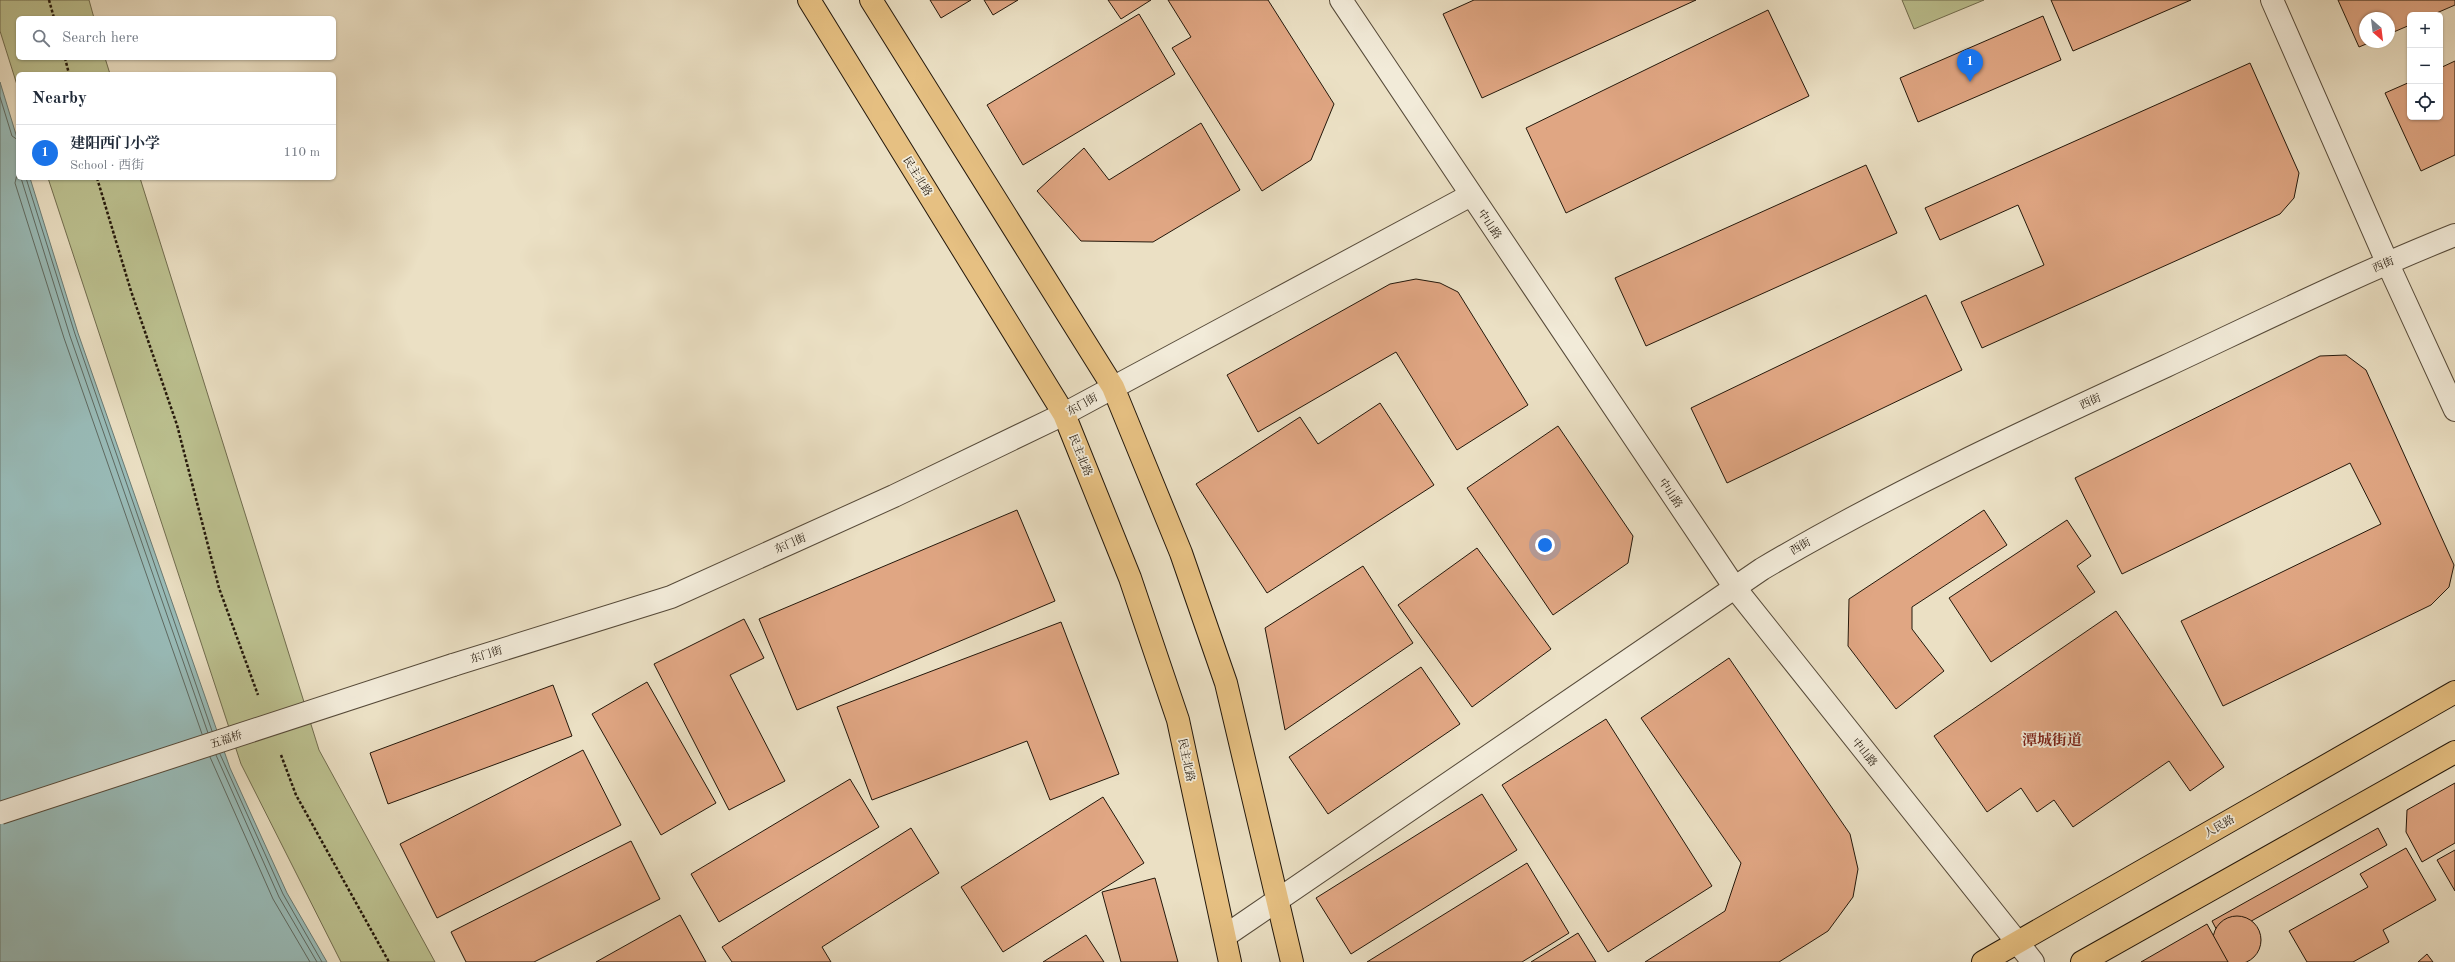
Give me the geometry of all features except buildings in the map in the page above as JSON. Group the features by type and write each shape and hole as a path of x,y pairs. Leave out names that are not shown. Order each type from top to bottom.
{"highway":[{"name":"民主北路","path":"809,0 1064,414 1130,578 1178,720 1230,962"},
{"path":"871,0 1113,387 1181,553 1226,683 1292,962"},
{"name":"人民路","path":"1983,962 2455,692"},
{"path":"2082,962 2455,752"}],"street":[{"name":"中山路","path":"1340,0 1735,588 2033,962"},
{"path":"2272,0 2387,262 2455,410"},
{"name":"东门街","path":"453,665 671,597 894,496 1064,414 1472,195"},
{"name":"西街","path":"1225,936 1735,588 1821,534 1991,447 2387,262 2455,235"},
{"name":"五福桥","path":"0,813 453,665"}],"path":[{"path":"49,0 53,16"},
{"path":"66,60 68,72"},
{"path":"99,180 131,291 177,425 219,588 260,699"},
{"path":"280,750 296,795 389,962"}],"green space":[{"path":"0,0 89,0 93,16 16,16 16,60 106,60 109,72 16,72 16,82 0,31"},
{"path":"1902,0 1984,0 1914,29"},
{"path":"49,180 141,180 319,750 435,962 341,962 241,764"}],"water":[{"path":"0,82 16,134 16,180 31,180 78,333 230,768 287,893 327,962 0,962"}],"place":[{"name":"建阳西门小学","path":"1970,82"}],"district":[{"name":"潭城街道","path":"2052,740"}]}
